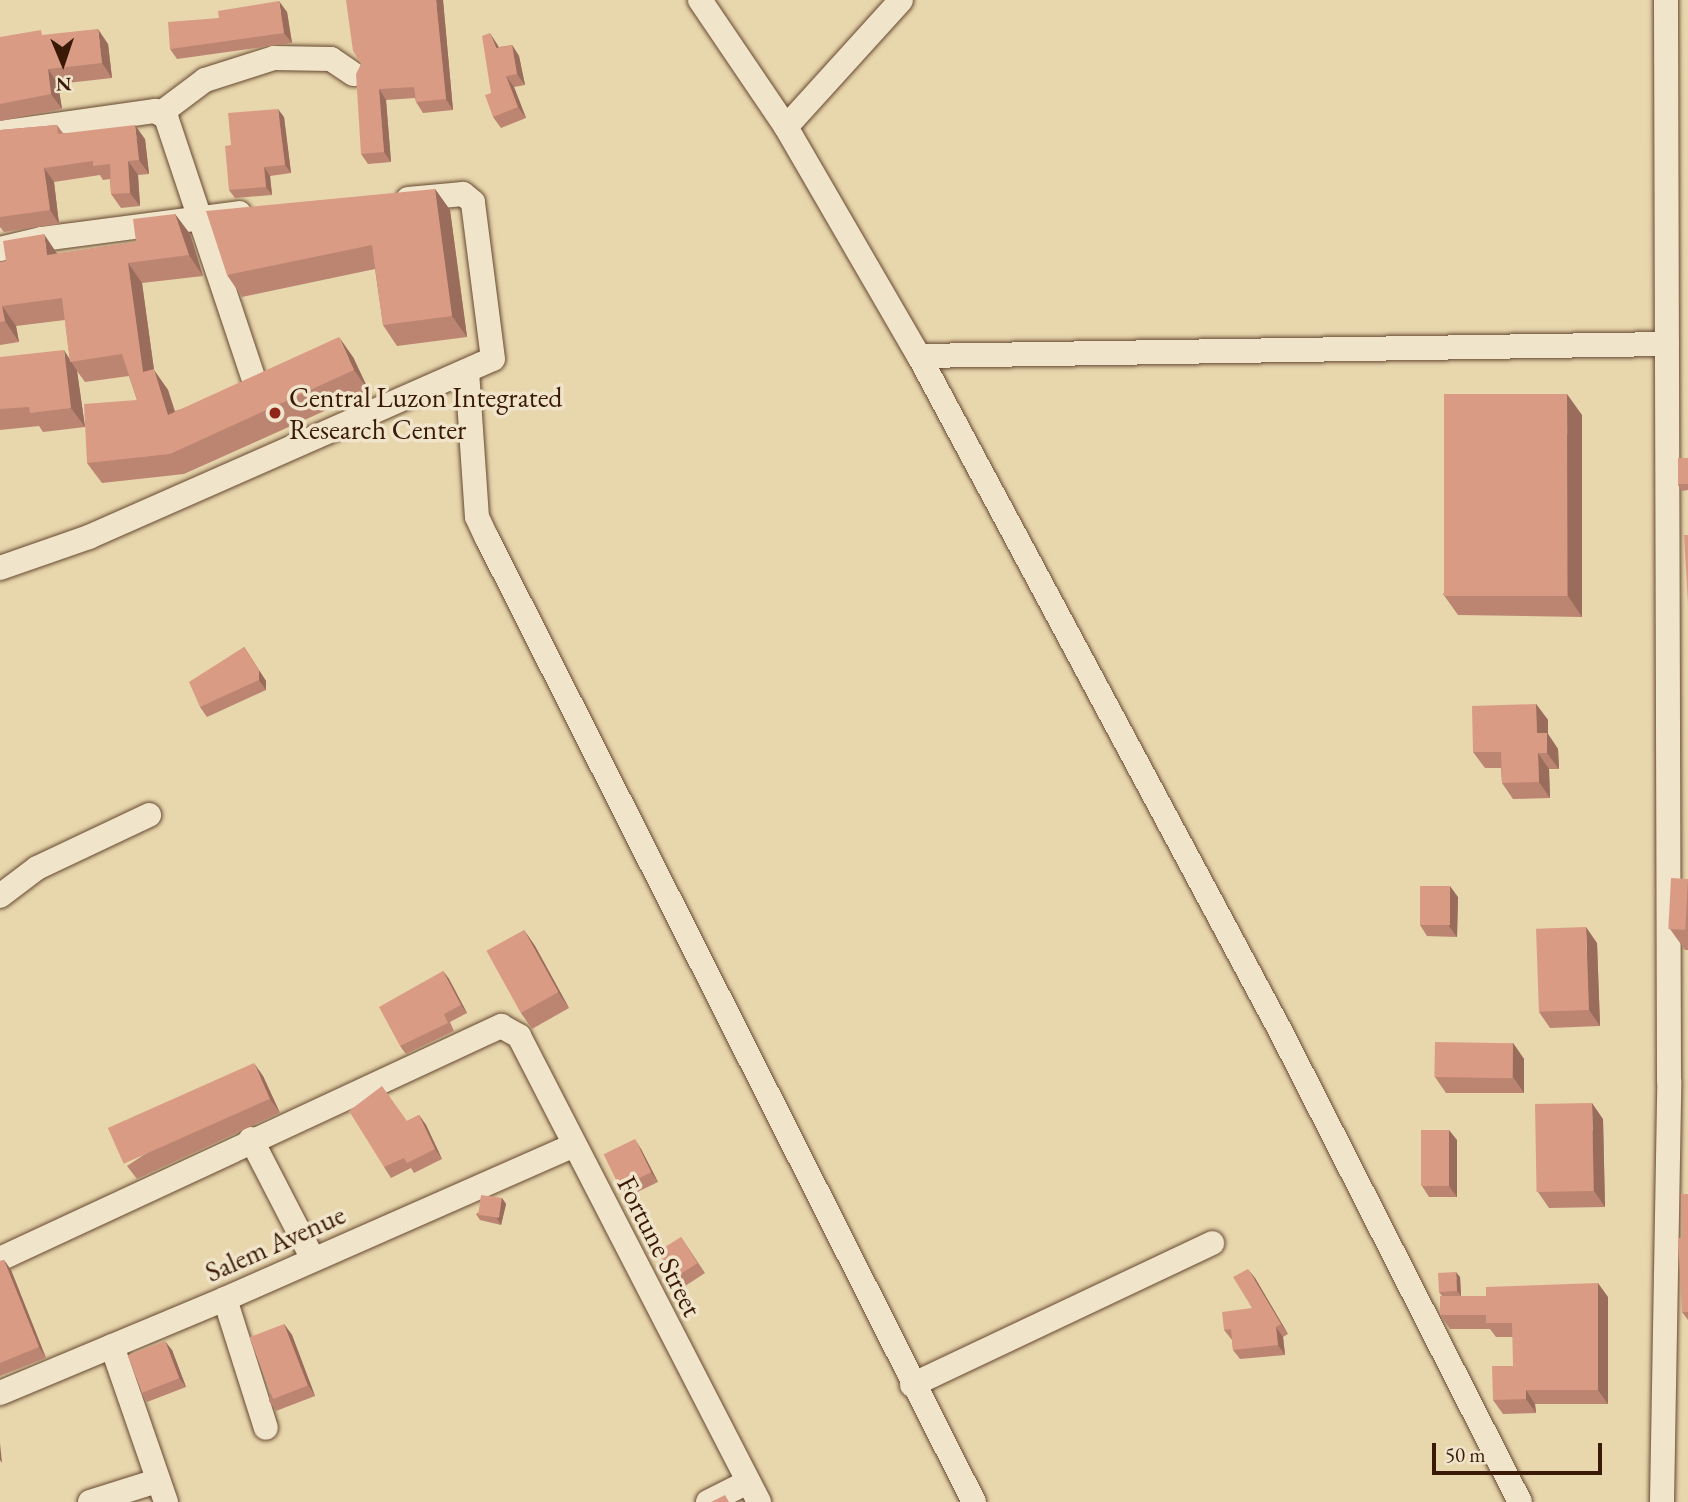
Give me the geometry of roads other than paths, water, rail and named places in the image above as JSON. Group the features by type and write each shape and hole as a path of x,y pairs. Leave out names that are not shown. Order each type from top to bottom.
{"street":[{"path":"700,0 786,127 919,356 1281,1032 1520,1502"},
{"path":"786,127 901,0"},
{"path":"1662,1502 1678,1073 1674,339 1666,0"},
{"path":"0,133 161,113 205,80 274,58 331,59 353,74"},
{"path":"161,113 202,216 254,380"},
{"path":"0,568 89,537 444,377 467,371 493,359 473,202 463,194 381,202"},
{"path":"0,249 202,216 271,211"},
{"path":"919,356 1674,339"},
{"path":"467,371 477,517 912,1385 974,1502"},
{"path":"0,896 37,868 149,815"},
{"name":"Fortune Street","path":"251,1139 501,1026 519,1036 753,1492"},
{"path":"0,1259 251,1139 313,1259"},
{"name":"Salem Avenue","path":"0,1393 225,1300 574,1145"},
{"path":"912,1385 1212,1243"},
{"path":"225,1300 265,1428"},
{"path":"90,1502 162,1491 112,1346"},
{"path":"708,1502 753,1492"}],"place":[{"name":"Central Luzon Integrated Research Center","path":"275,413"}]}
